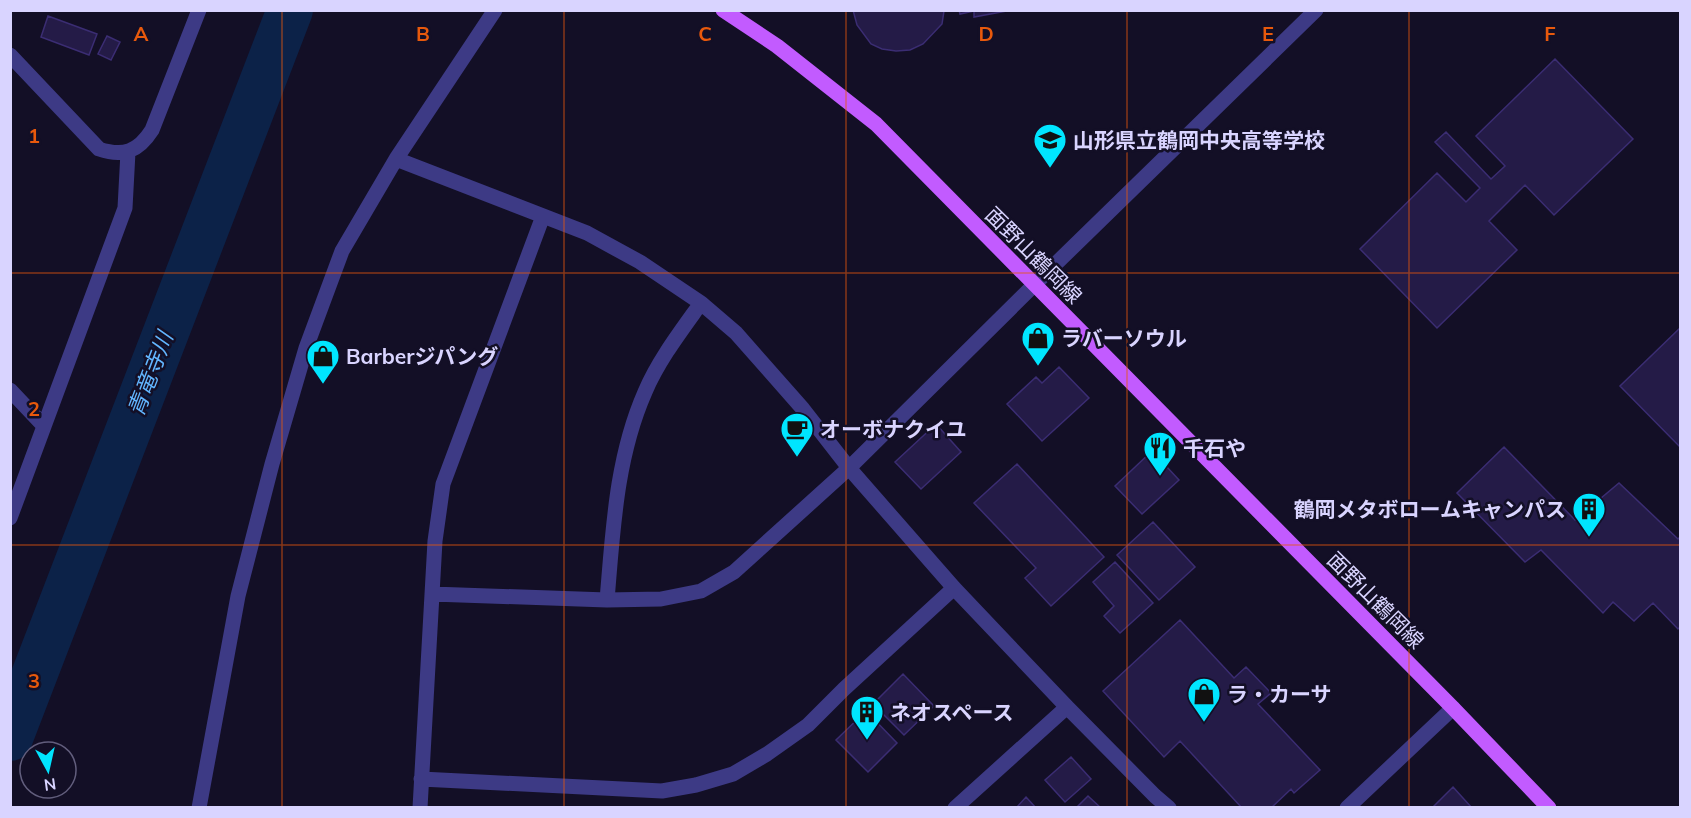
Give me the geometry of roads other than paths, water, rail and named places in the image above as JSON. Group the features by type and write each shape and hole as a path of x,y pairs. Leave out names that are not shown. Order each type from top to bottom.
{"main road":[{"name":"面野山鶴岡線","path":"723,10 777,46 876,124 1549,807"}],"street":[{"path":"10,55 99,149 118,153 128,152 146,139 152,130 199,10"},
{"path":"199,807 238,596 272,464 306,348 342,251 396,159 495,10"},
{"path":"432,594 607,600 661,599 701,591 734,572 849,468 1316,10"},
{"path":"10,518 125,208 128,152"},
{"path":"396,159 596,238 640,262 701,303 736,333 803,409 849,468 954,588 1067,707 1155,796 1170,807"},
{"path":"420,807 435,541 443,484 543,216"},
{"path":"607,600 615,506 626,445 645,391 674,340 701,303"},
{"path":"10,390 44,426"},
{"path":"422,778 662,791 696,785 733,774 767,754 808,725 954,588"},
{"path":"956,807 1067,707"},
{"path":"1347,807 1453,708"}],"waterway":[{"name":"青竜寺川","path":"10,738 290,10"}],"place":[{"name":"山形県立鶴岡中央高等学校","path":"1050,169"},
{"name":"ラバーソウル","path":"1038,367"},
{"name":"Barberジパング","path":"323,385"},
{"name":"オーボナクイユ","path":"797,458"},
{"name":"千石や","path":"1160,477"},
{"name":"鶴岡メタボロームキャンパス","path":"1589,538"},
{"name":"ラ・カーサ","path":"1204,723"},
{"name":"ネオスペース","path":"867,741"}]}
